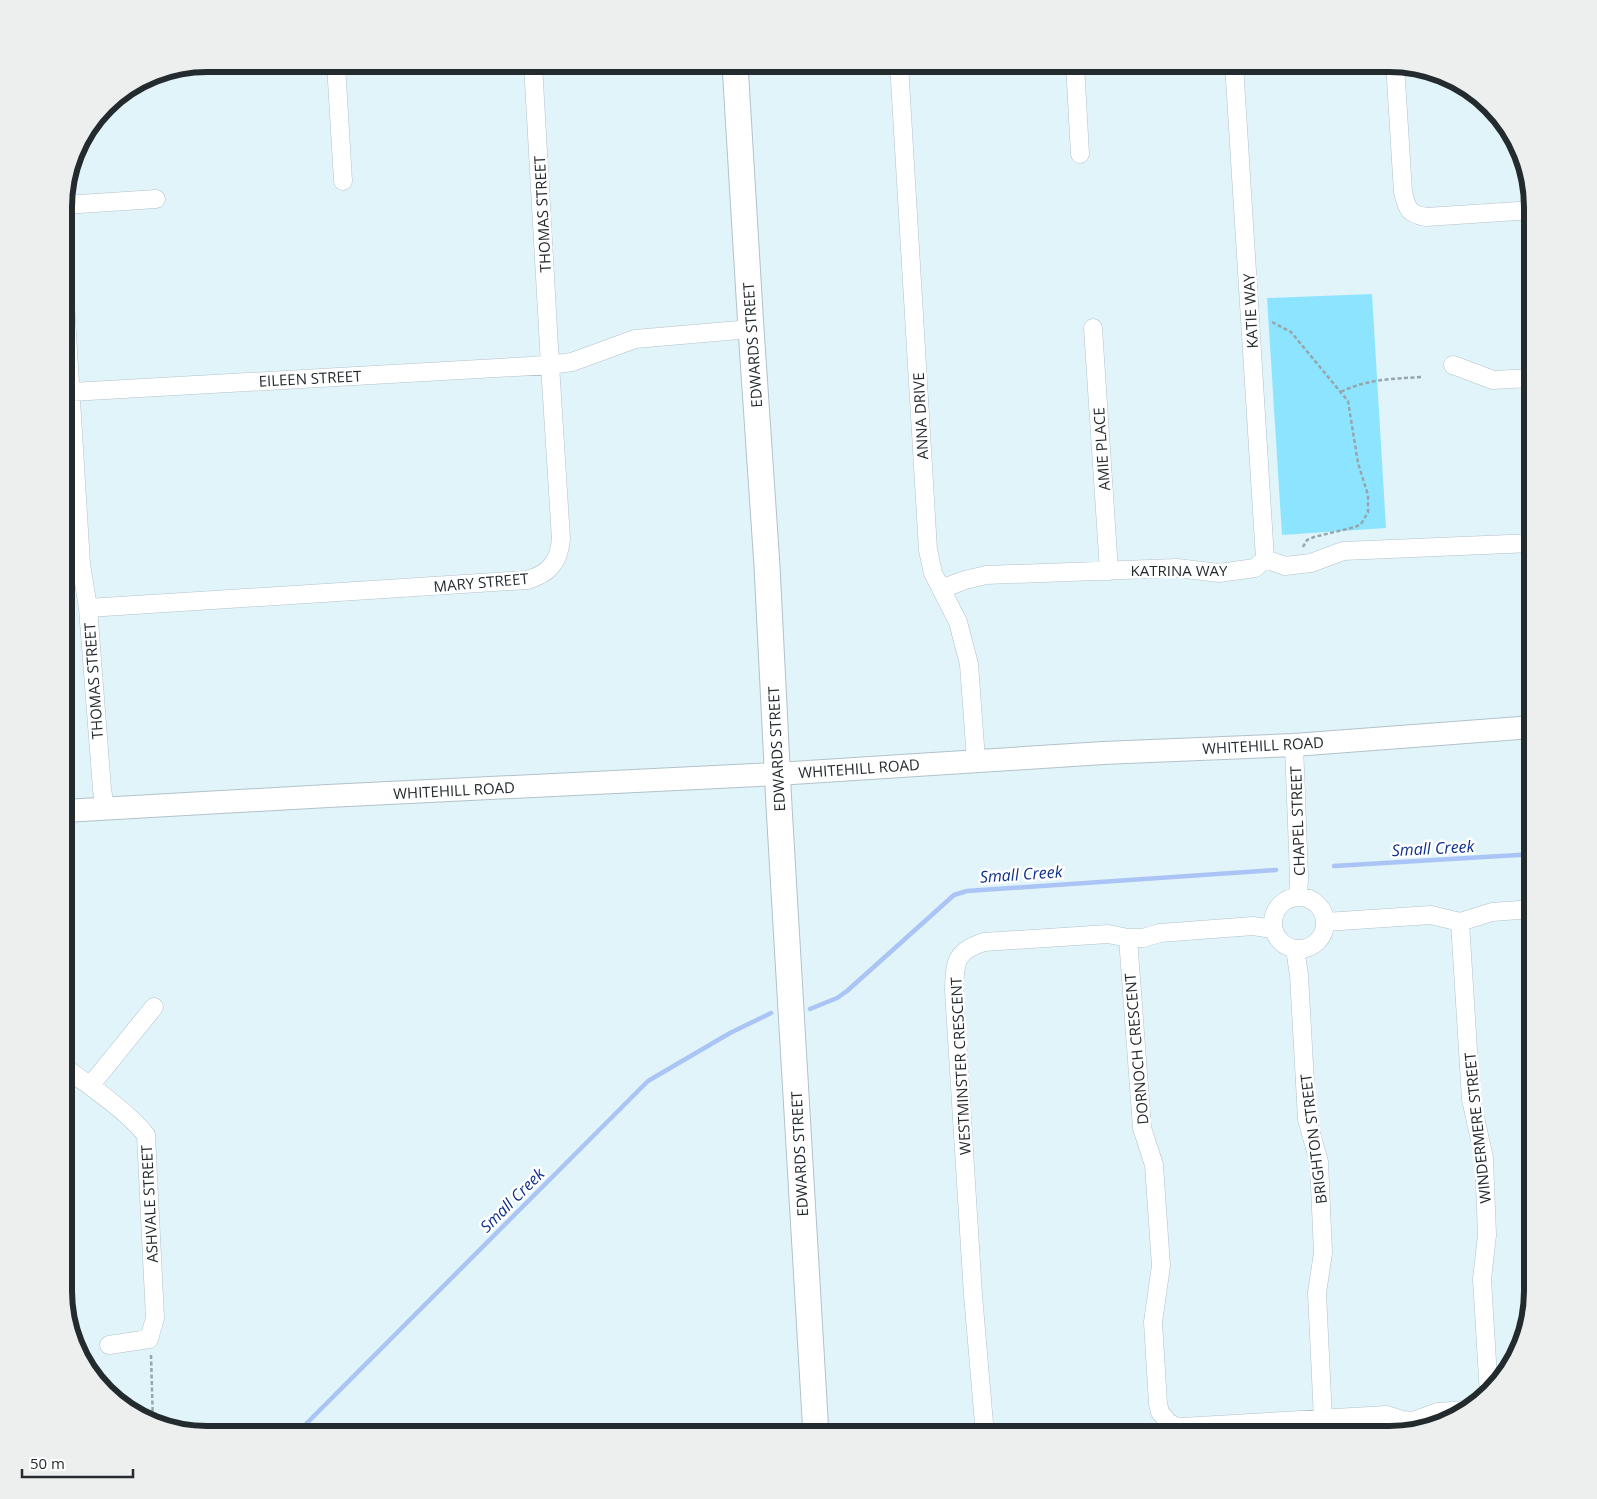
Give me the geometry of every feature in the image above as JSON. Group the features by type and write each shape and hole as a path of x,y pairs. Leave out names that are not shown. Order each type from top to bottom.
{"main road":[{"name":"EDWARDS STREET","path":"735,72 767,566 777,774 815,1426"}],"street":[{"path":"336,72 343,181"},
{"name":"THOMAS STREET","path":"533,72 550,365"},
{"name":"ANNA DRIVE","path":"899,72 928,550 933,572 958,622 969,664 976,760"},
{"path":"1075,72 1080,154"},
{"name":"KATIE WAY","path":"1234,72 1264,559"},
{"path":"1396,73 1403,192 1407,207 1414,215 1426,218 1524,211"},
{"path":"73,203 156,198"},
{"name":"AMIE PLACE","path":"1093,328 1109,571"},
{"path":"550,365 572,362 635,339 751,329"},
{"name":"EILEEN STREET","path":"73,392 550,365"},
{"name":"MARY STREET","path":"88,608 527,580 537,577 553,564 560,553 561,539 550,365"},
{"path":"1453,365 1493,380 1524,378"},
{"name":"THOMAS STREET","path":"73,426 81,564 88,608 105,808"},
{"path":"1264,559 1285,566 1305,564 1343,551 1524,543"},
{"name":"KATRINA WAY","path":"941,589 986,575 1177,568 1219,573 1255,568 1264,559"},
{"name":"WHITEHILL ROAD","path":"73,810 777,774 976,760 1294,745 1524,728"},
{"name":"CHAPEL STREET","path":"1294,745 1298,897"},
{"path":"1298,897 1312,900 1318,905 1325,922 1323,935 1318,942 1302,950 1294,949 1281,942 1274,929 1273,920 1281,904 1289,899 1298,897"},
{"path":"1325,922 1431,915 1460,922 1492,912 1524,910"},
{"name":"WINDERMERE STREET","path":"1460,922 1471,1099 1484,1158 1487,1235 1482,1279 1487,1384"},
{"name":"WESTMINSTER CRESCENT","path":"984,1426 973,1295 954,990 955,970 959,958 969,947 984,942 1108,934 1128,938 1143,938 1160,933 1253,926 1274,929"},
{"name":"DORNOCH CRESCENT","path":"1128,938 1142,1128 1154,1165 1161,1266 1153,1322 1157,1396 1160,1412 1174,1426"},
{"name":"BRIGHTON STREET","path":"1294,949 1299,976 1307,1119 1319,1162 1323,1252 1317,1293 1323,1419"},
{"path":"90,1086 154,1007"},
{"name":"ASHVALE STREET","path":"73,1074 139,1126 146,1135 155,1318 149,1339"},
{"path":"109,1345 149,1339"},
{"name":"DORNOCH CRESCENT","path":"1417,1424 1438,1412 1452,1411"},
{"name":"DORNOCH CRESCENT","path":"1200,1426 1387,1415 1410,1425"}],"path":[{"path":"1272,322 1291,332 1348,401 1358,463 1368,495 1368,512 1361,524 1307,540 1303,545 1305,564"},
{"path":"1341,392 1366,382 1421,377"},
{"path":"149,1339 153,1415"}],"shaded area":[{"path":"1372,294 1386,528 1282,535 1267,298"}],"waterway":[{"name":"Small Creek","path":"1334,866 1524,855"},
{"name":"Small Creek","path":"810,1009 837,998 847,991 954,895 967,891 1276,870"},
{"name":"Small Creek","path":"304,1426 648,1081 730,1033 771,1013"}]}
